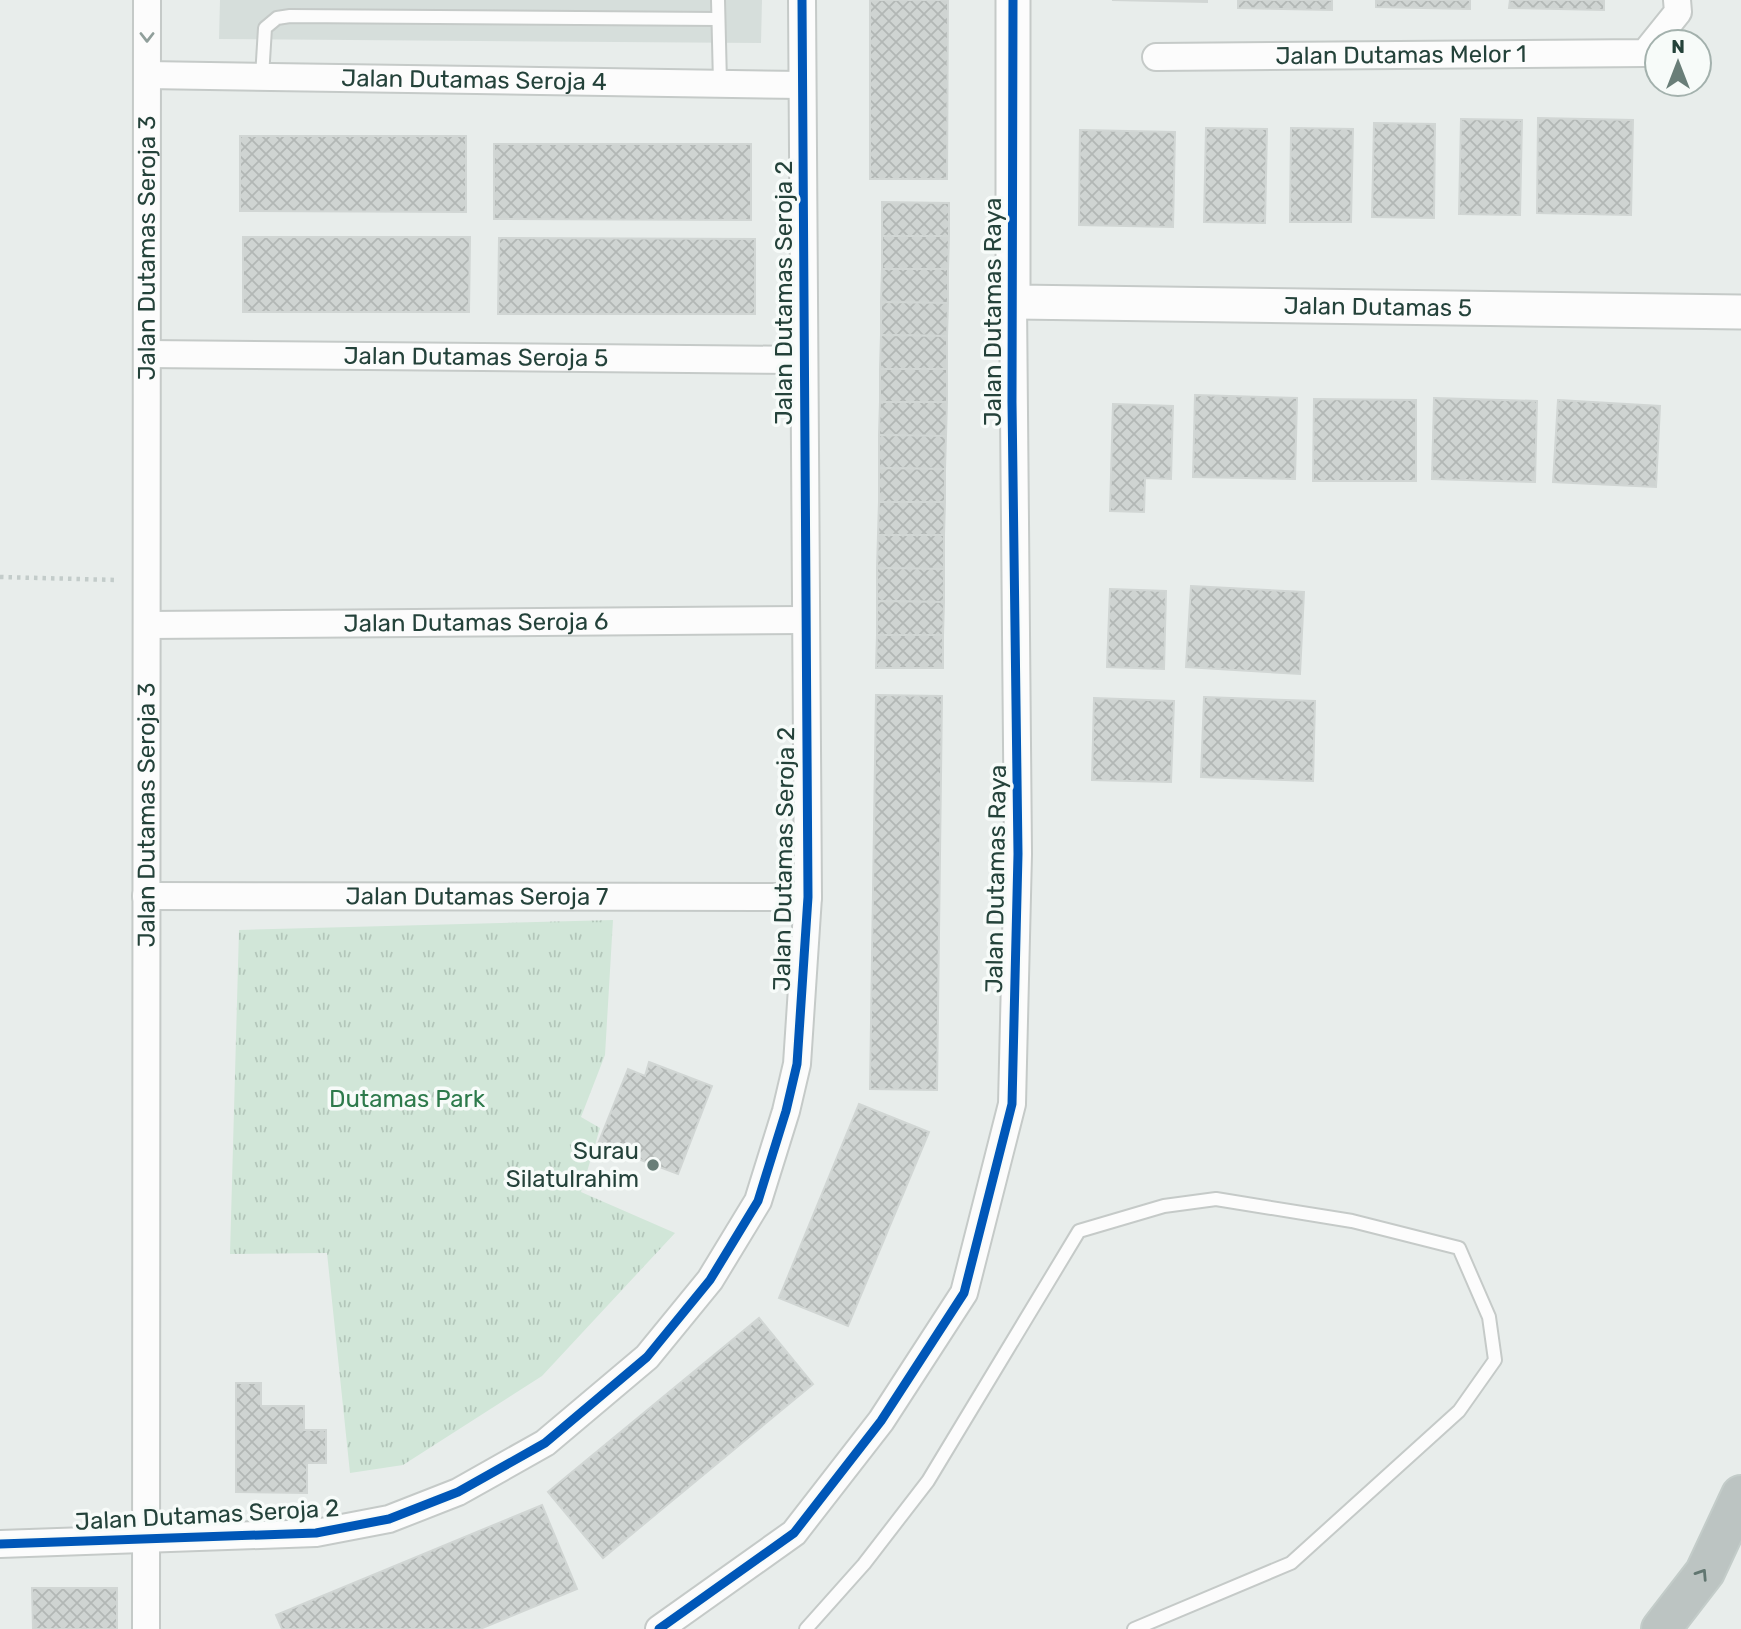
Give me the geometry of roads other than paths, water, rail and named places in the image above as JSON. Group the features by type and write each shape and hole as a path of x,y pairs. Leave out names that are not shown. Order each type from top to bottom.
{"highway":[{"path":"1661,1629 1705,1572 1741,1495"}],"street":[{"name":"Jalan Dutamas Seroja 3","path":"146,1629 148,0"},
{"name":"Jalan Dutamas Seroja 2","path":"0,1544 316,1533 389,1518 458,1492 545,1443 647,1357 710,1280 758,1201 786,1111 797,1064 808,897 802,0"},
{"name":"Jalan Dutamas Raya","path":"659,1629 794,1533 881,1421 964,1293 1012,1104 1018,854 1013,0"},
{"name":"Jalan Dutamas Melor 1","path":"1156,57 1645,53 1678,12 1677,0"},
{"name":"Jalan Dutamas Seroja 4","path":"148,75 802,85"},
{"name":"Jalan Dutamas 5","path":"1013,302 1741,312"},
{"name":"Jalan Dutamas Seroja 5","path":"147,354 803,360"},
{"name":"Jalan Dutamas Seroja 6","path":"147,625 805,620"},
{"name":"Jalan Dutamas Seroja 7","path":"146,896 808,897"}],"lane":[{"path":"718,0 720,83"},
{"path":"262,77 265,28 277,18 290,16 718,19"},
{"path":"806,1629 864,1564 928,1481 1079,1231 1164,1206 1216,1199 1352,1221 1459,1248 1489,1317 1495,1360 1459,1410 1291,1563 1134,1629"}],"place":[{"name":"Surau Silatulrahim","path":"653,1165"}],"park label":[{"name":"Dutamas Park","path":"407,1099"}]}
